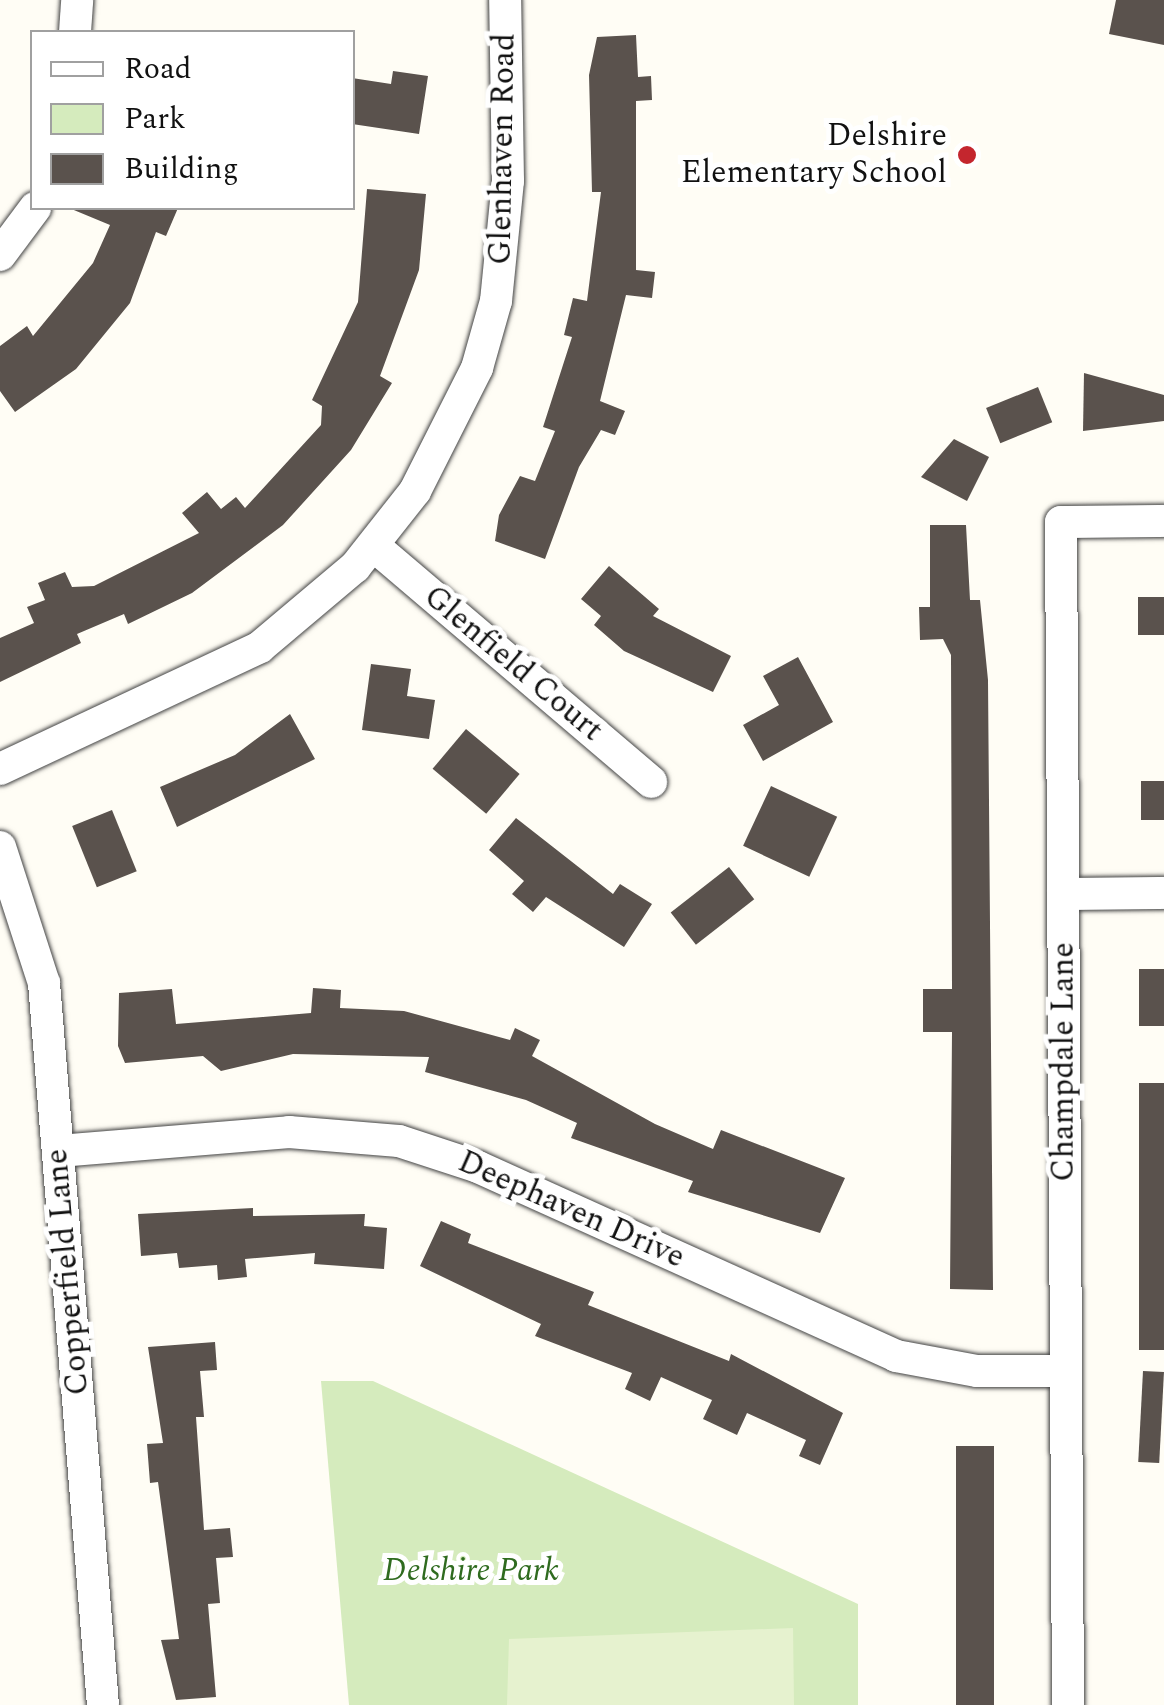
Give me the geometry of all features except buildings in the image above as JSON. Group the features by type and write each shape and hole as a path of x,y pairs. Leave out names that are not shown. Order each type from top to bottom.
{"street":[{"path":"75,30 77,0"},
{"name":"Glenhaven Road","path":"0,768 260,647 374,546 450,431 496,301 508,181 506,0"},
{"path":"0,256 34,210"},
{"name":"Champdale Lane","path":"1068,1705 1062,522 1164,521"},
{"name":"Glenfield Court","path":"374,546 651,782"},
{"name":"Copperfield Lane","path":"0,847 44,983 102,1705"},
{"path":"1063,894 1164,893"},
{"name":"Deephaven Drive","path":"59,1151 289,1132 399,1142 478,1168 896,1356 977,1372 1066,1372"}],"green space":[{"name":"Delshire Park","path":"321,1381 373,1381 858,1604 858,1705 349,1705"},
{"path":"793,1628 794,1705 507,1705 509,1639"}],"place":[{"name":"Delshire Elementary School","path":"967,155"}]}
